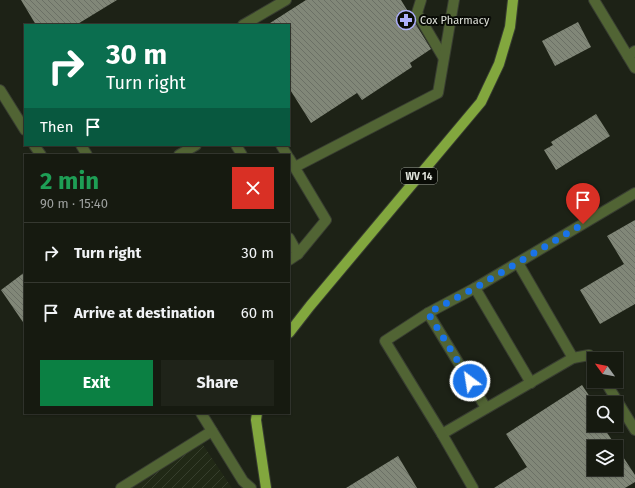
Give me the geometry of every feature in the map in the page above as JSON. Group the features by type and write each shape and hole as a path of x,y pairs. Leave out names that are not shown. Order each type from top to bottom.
{"main road":[{"name":"WV 14","path":"290,332 481,102 499,64 510,27 514,0"},
{"path":"257,414 256,420 266,488"}],"street":[{"path":"245,24 286,0"},
{"path":"421,0 417,13 443,58"},
{"path":"295,167 438,93 454,0"},
{"path":"594,0 631,53 635,68"},
{"path":"0,90 24,128"},
{"path":"181,154 194,146"},
{"path":"290,160 326,220 298,254 290,259"},
{"path":"473,488 442,434 385,342 428,313 475,288 635,193"},
{"path":"290,240 298,254"},
{"path":"518,263 573,358"},
{"path":"475,288 531,382"},
{"path":"428,313 486,408"},
{"path":"442,434 573,358 587,355"},
{"path":"609,388 635,430"},
{"path":"202,414 243,481 251,488"},
{"path":"121,488 212,431"}],"shaded area":[{"path":"199,439 232,488 121,488"}],"building":[{"path":"21,0 117,0 78,24 35,24"},
{"path":"306,0 401,0 431,49 410,63 412,67 362,100 357,93 311,123 290,90 290,24 269,24"},
{"path":"578,22 591,47 555,66 542,41"},
{"path":"596,114 610,136 556,170 544,150 553,145 551,142"},
{"path":"635,220 635,304 600,324 580,290 624,264 607,236"},
{"path":"24,273 24,324 1,290"},
{"path":"582,385 589,396 587,396 587,432 607,432 612,440 587,440 587,476 623,476 623,457 635,475 635,482 625,488 494,488 527,467 506,434"},
{"path":"398,456 417,488 346,488"}],"place":[{"name":"Cox Pharmacy","path":"406,20"}],"route":[{"path":"470,381 428,313 475,288 583,224"}]}
